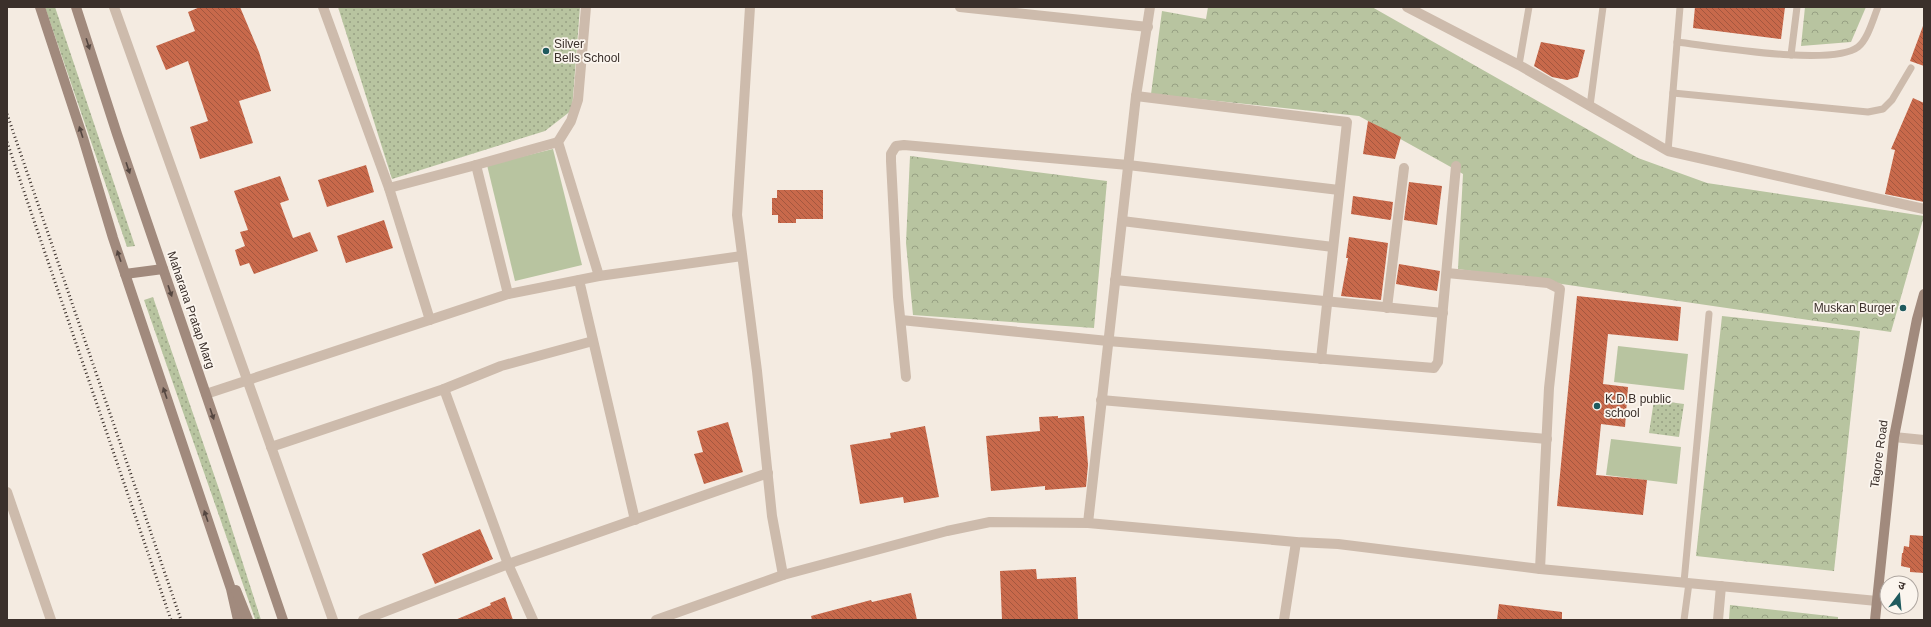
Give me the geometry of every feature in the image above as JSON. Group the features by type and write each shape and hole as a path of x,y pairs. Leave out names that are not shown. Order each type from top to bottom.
{"main road":[{"path":"40,7 83,138 124,274 231,589 238,620"},
{"name":"Maharana Pratap Marg","path":"76,7 163,269 283,620"},
{"path":"124,274 163,269"},
{"name":"Tagore Road","path":"1875,620 1894,437 1916,326 1924,294"},
{"path":"213,535 248,620"}],"street":[{"path":"114,7 333,620"},
{"path":"323,7 389,188 430,320"},
{"path":"389,188 558,142 571,121 578,100 586,7"},
{"path":"750,7 737,215 757,371 772,516 783,575"},
{"path":"960,7 1148,27"},
{"path":"1088,524 1136,96 1150,7"},
{"path":"1407,7 1519,66 1668,151 1924,209"},
{"path":"1136,96 1347,122 1321,359"},
{"path":"558,142 599,276"},
{"path":"906,377 890,161 896,146 904,145 1128,165 1339,190"},
{"path":"476,165 508,294"},
{"path":"901,320 1108,341 1434,368 1438,362 1456,166"},
{"path":"1387,308 1404,168"},
{"path":"1122,221 1333,247"},
{"path":"206,394 508,294 599,276 742,256"},
{"path":"1447,273 1548,283 1560,289 1549,388 1540,569"},
{"path":"579,280 635,520"},
{"path":"1115,280 1327,303 1443,313"},
{"path":"271,447 444,389 501,366 593,341"},
{"path":"444,389 508,564 533,620"},
{"path":"1101,400 1547,439"},
{"path":"1894,437 1924,440"},
{"path":"363,620 508,564 768,473"},
{"path":"7,492 10,507 51,620"},
{"path":"656,620 783,575 947,531 990,522 1088,524 1296,542 1338,544 1540,569 1877,601"},
{"path":"1284,620 1296,542"},
{"path":"1718,620 1721,586"}],"lane":[{"path":"1519,66 1529,7"},
{"path":"1590,106 1603,7"},
{"path":"1668,151 1680,7"},
{"path":"1791,55 1796,7"},
{"path":"1677,42 1791,55 1823,56 1842,54 1858,47 1867,34 1878,7"},
{"path":"1673,93 1868,112 1883,109 1892,100 1911,68"},
{"path":"1684,620 1709,314"}],"green space":[{"path":"45,7 55,7 135,246 127,247"},
{"path":"338,7 580,7 572,110 545,131 392,179"},
{"path":"1208,7 1372,7 1638,158 1707,183 1924,216 1891,332 1458,269 1463,174 1449,166 1359,116 1151,94 1162,11 1206,19"},
{"path":"1805,7 1866,7 1851,42 1801,46"},
{"path":"553,149 582,265 515,281 487,165"},
{"path":"910,156 1107,181 1094,328 913,315 906,243"},
{"path":"153,297 222,498 261,620 255,619 144,300"},
{"path":"1722,316 1860,331 1834,571 1696,556"},
{"path":"1618,346 1688,354 1684,390 1614,382"},
{"path":"1654,400 1684,404 1679,437 1649,433"},
{"path":"1611,439 1681,447 1677,484 1606,475"},
{"path":"1730,605 1838,617 1838,620 1729,620"}],"building":[{"path":"200,7 240,7 259,52 271,91 239,101 253,143 200,159 190,127 208,121 188,61 166,70 156,46 195,31 188,12"},
{"path":"1695,7 1785,7 1781,39 1693,28"},
{"path":"1924,26 1924,66 1910,61"},
{"path":"1541,42 1585,50 1578,77 1567,80 1552,77 1534,66"},
{"path":"1913,98 1924,103 1924,202 1885,194 1895,150 1891,149"},
{"path":"1368,121 1401,137 1395,159 1363,154"},
{"path":"366,165 374,192 327,207 318,180"},
{"path":"280,176 289,200 280,203 293,238 310,232 318,251 254,274 249,263 240,266 235,250 245,246 240,232 248,230 234,191"},
{"path":"1409,182 1442,186 1437,225 1404,220"},
{"path":"777,190 823,190 823,219 796,219 796,223 778,223 778,215 772,215 772,198 777,198"},
{"path":"1353,196 1393,202 1391,219 1351,214"},
{"path":"384,220 393,248 346,263 337,236"},
{"path":"1349,237 1388,243 1381,300 1341,296 1348,258 1346,258"},
{"path":"1399,264 1440,271 1437,291 1396,284"},
{"name":"K.D.B public school","path":"1577,296 1681,307 1678,341 1608,334 1603,384 1628,387 1625,427 1601,424 1596,475 1647,480 1643,515 1557,506"},
{"path":"1058,416 1058,418 1084,416 1088,465 1086,487 1045,490 1045,486 991,491 986,436 1040,431 1039,417"},
{"path":"728,422 743,472 704,484 694,454 703,452 697,431"},
{"path":"925,426 939,497 904,503 903,497 860,504 850,445 891,438 890,433"},
{"path":"480,529 493,559 435,584 422,554"},
{"path":"1910,535 1924,536 1924,573 1910,572 1910,568 1901,566 1904,546 1909,547"},
{"path":"1036,569 1037,579 1076,577 1078,620 1002,620 1000,571"},
{"path":"911,593 917,620 812,620 811,616 871,600 872,602"},
{"path":"505,597 513,620 455,620 491,605 490,603"},
{"path":"1499,604 1562,612 1562,620 1497,620"}],"railway":[{"path":"7,114 181,620"},
{"path":"7,142 171,620"}],"place":[{"name":"Silver Bells School","path":"546,51"},
{"name":"Muskan Burger","path":"1903,308"},
{"name":"K.D.B public school","path":"1597,406"}]}
